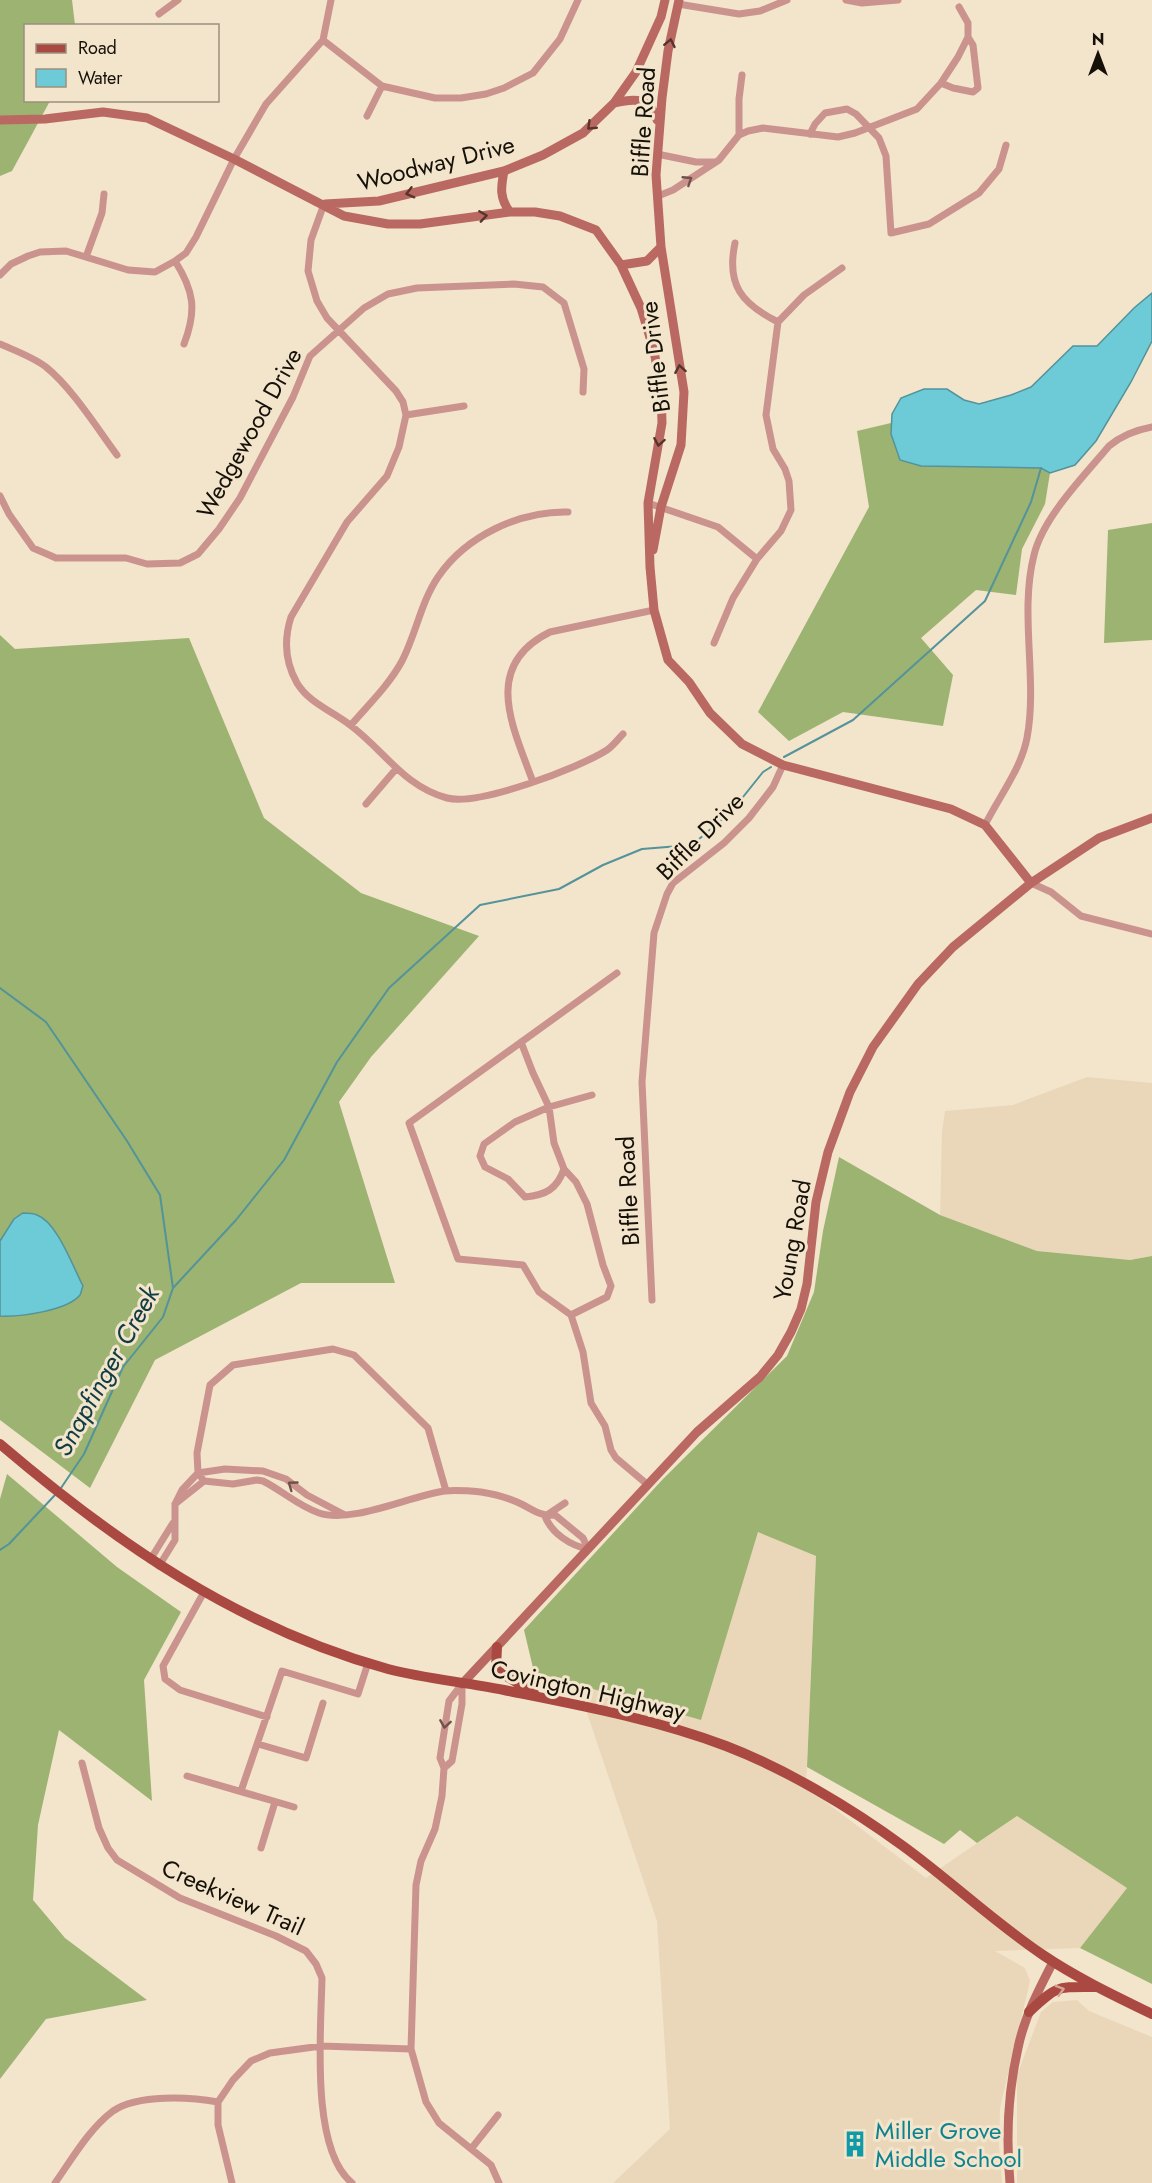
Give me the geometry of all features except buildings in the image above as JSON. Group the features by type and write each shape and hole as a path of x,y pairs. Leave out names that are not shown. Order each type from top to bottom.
{"main road":[{"name":"Covington Highway","path":"0,1444 89,1516 154,1563 204,1592 284,1633 389,1669 624,1714 726,1746 788,1774 902,1845 1053,1962 1152,2014"},
{"path":"497,1647 496,1668 498,1671 534,1693 535,1697"},
{"path":"1029,2012 1053,1990 1098,1987"}],"street":[{"path":"159,14 178,0"},
{"path":"0,275 11,264 40,252 66,251 129,270 155,272 186,253 234,159 266,104 322,40 331,0"},
{"path":"322,40 382,86 435,98 461,98 486,94 533,74 560,39 578,0"},
{"name":"Biffle Road","path":"650,45 665,0"},
{"path":"765,0 766,8"},
{"path":"679,2 739,14 787,0"},
{"path":"846,0 862,3 898,0"},
{"name":"Biffle Road","path":"662,247 658,196 659,125 668,51 679,2"},
{"path":"739,135 763,128 838,137 917,109 941,83 968,37 968,23 959,7"},
{"path":"941,83 973,92 978,88 973,45 968,37"},
{"name":"Woodway Drive","path":"324,204 379,201 504,171 543,155 583,133 614,103 636,72 650,45"},
{"path":"658,196 673,190 717,162 731,147 739,135 742,75"},
{"path":"367,116 382,86"},
{"path":"614,103 632,99 649,105 654,110 659,125"},
{"path":"810,134 825,113 847,109 856,114 879,138 886,156 891,233 929,224 979,193 999,170 1005,145"},
{"name":"Woodway Drive","path":"0,120 45,119 104,112 147,118 234,159 344,216 388,224 420,224 510,212 554,214 573,219 596,230 621,265"},
{"path":"657,154 696,162 717,162"},
{"path":"504,171 501,185 502,201 510,212"},
{"path":"86,257 102,213 104,194"},
{"path":"324,204 311,240 308,271 317,301 327,318 396,391 403,402 406,415 399,447 387,476 347,522 291,617 287,629 286,654 289,667 298,684 315,703 351,725 396,770 423,789 449,799 472,799 533,782 595,756 609,748 623,734"},
{"path":"735,243 731,261 732,274 741,295 760,313 778,322"},
{"path":"621,265 646,261 662,247"},
{"name":"Biffle Drive","path":"650,567 661,507 681,445 684,393 662,247"},
{"path":"175,261 192,295 190,329 184,344"},
{"name":"Biffle Drive","path":"621,265 641,308 654,351 661,390 662,423 648,503 654,610 668,660 689,682 710,714 742,744 783,765 951,808 985,825 1031,883"},
{"path":"714,643 733,598 756,559 781,531 791,510 789,481 773,449 766,415 778,322 804,295 842,268"},
{"name":"Wedgewood Drive","path":"0,496 9,514 33,548 56,558 126,558 147,564 180,564 198,554 235,506 293,398 310,356 364,308 388,294 417,288 514,284 543,287 564,303 584,369 583,392"},
{"path":"0,344 34,359 54,374 117,455"},
{"path":"406,415 464,406"},
{"path":"985,825 1021,758 1027,739 1030,713 1029,592 1034,555 1043,531 1108,446 1115,440 1138,430 1152,427"},
{"path":"648,503 718,527 756,559"},
{"path":"351,725 390,679 402,660 438,577 463,549 488,532 511,523 539,514 568,512"},
{"path":"533,782 514,730 507,698 510,672 521,653 540,637 550,632 654,610"},
{"name":"Biffle Drive","path":"642,1082 654,933 667,894 673,883 724,843 749,818 773,787 783,765"},
{"path":"366,804 396,770"},
{"name":"Young Road","path":"462,1684 697,1432 760,1377 778,1354 801,1309 807,1284 816,1202 828,1152 850,1092 882,1032 918,984 953,947 1031,883 1099,838 1152,818"},
{"path":"1031,883 1051,892 1081,916 1152,934"},
{"path":"617,973 409,1123 458,1260 523,1265 539,1292 571,1315 583,1352 591,1402 605,1426 611,1450 616,1458 648,1485"},
{"path":"521,1042 549,1107 554,1143 564,1169 576,1182 587,1204 603,1265 612,1286 606,1297 571,1315"},
{"name":"Biffle Road","path":"642,1082 652,1300"},
{"path":"564,1169 559,1182 549,1190 538,1196 525,1197 508,1179 485,1167 480,1156 484,1144 515,1122 549,1107 592,1095"},
{"path":"204,1481 198,1473 197,1453 210,1386 233,1365 333,1349 354,1355 428,1428 446,1491"},
{"path":"154,1563 175,1540 175,1504 182,1490 198,1473 225,1469 263,1471 286,1479 307,1495 343,1514"},
{"path":"175,1504 204,1481 233,1484 258,1479 295,1502 319,1513 331,1515 355,1515 446,1491 493,1494 516,1501 545,1516 555,1515 583,1538 588,1549"},
{"path":"545,1516 565,1503"},
{"path":"545,1516 548,1525 575,1546 588,1549"},
{"path":"562,1536 569,1527"},
{"path":"204,1592 163,1666 165,1680 180,1690 267,1717"},
{"path":"241,1791 282,1671 358,1694 368,1663"},
{"path":"444,1768 452,1761 462,1704 462,1684"},
{"path":"462,1684 449,1701 440,1758 444,1768 442,1796 435,1829 421,1861 416,1885 411,2049 426,2102 439,2123 491,2165 499,2183"},
{"path":"258,1744 306,1758 323,1703"},
{"name":"Creekview Trail","path":"82,1763 99,1827 108,1848 117,1860 180,1898 276,1936 306,1951 316,1964 322,1978 322,2094 328,2142 336,2162 352,2183"},
{"path":"187,1776 294,1807"},
{"path":"261,1848 275,1802"},
{"path":"1010,2183 1008,2124 1018,2048 1029,2012 1053,1962"},
{"path":"232,2183 218,2125 218,2102 233,2080 251,2061 270,2053 321,2046 411,2049"},
{"path":"55,2183 96,2126 115,2110 134,2102 152,2099 201,2099 218,2102"},
{"path":"471,2149 498,2115"}],"shaded area":[{"path":"1087,1077 1152,1083 1152,1256 1130,1260 1037,1251 940,1215 942,1132 945,1111 1013,1105"},
{"path":"758,1531 816,1556 806,1787 926,1878 1017,1816 1127,1888 1080,1948 995,1951 1025,1968 1030,1981 1000,2108 999,2145 1002,2183 613,2183 670,2129 657,1921 577,1683 701,1720"},
{"path":"1077,2000 1089,2011 1152,2037 1152,2183 1017,2183 1017,2075 1041,2012 1053,2002"}],"green space":[{"path":"0,0 72,0 75,24 24,24 24,102 49,102 12,171 0,176"},
{"path":"891,423 891,434 998,467 1041,468 1050,473 1045,504 1022,549 1016,595 976,590 921,638 953,675 943,726 843,712 789,741 758,712 869,507 857,431"},
{"path":"1152,523 1152,640 1104,643 1108,530"},
{"path":"0,635 15,649 189,638 264,818 361,893 479,936 371,1057 339,1102 395,1283 301,1283 155,1360 90,1488 0,1420"},
{"path":"839,1157 940,1215 1037,1251 1130,1260 1152,1256 1152,1984 1080,1948 1127,1888 1017,1816 977,1843 960,1830 944,1844 807,1767 816,1556 758,1532 701,1720 534,1672 524,1630 663,1479 787,1356 814,1292 823,1231"},
{"path":"7,1474 117,1567 181,1612 144,1680 152,1801 59,1730 38,1825 33,1900 65,1938 147,2000 46,2019 0,2079 0,1499"}],"water":[{"path":"1152,293 1152,341 1096,441 1075,465 1050,473 1041,468 921,466 900,460 891,434 892,414 901,398 924,389 947,389 964,400 979,404 1031,387 1073,346 1097,346"},
{"path":"23,1213 37,1215 51,1226 64,1246 83,1286 80,1295 74,1301 54,1309 30,1314 0,1316 0,1241 14,1219"}],"waterway":[{"path":"784,757 853,720 985,601 1031,502 1041,468"},
{"path":"173,1288 236,1220 284,1160 337,1062 389,988 480,905 559,889 603,865 642,849 692,845 731,812 763,772 771,767"},
{"name":"Snapfinger Creek","path":"0,988 46,1022 127,1141 160,1195 173,1288 163,1317 123,1367 84,1454 61,1488"},
{"name":"Snapfinger Creek","path":"0,1550 9,1544 55,1495"}],"place":[{"name":"Miller Grove Middle School","path":"855,2144"}]}
